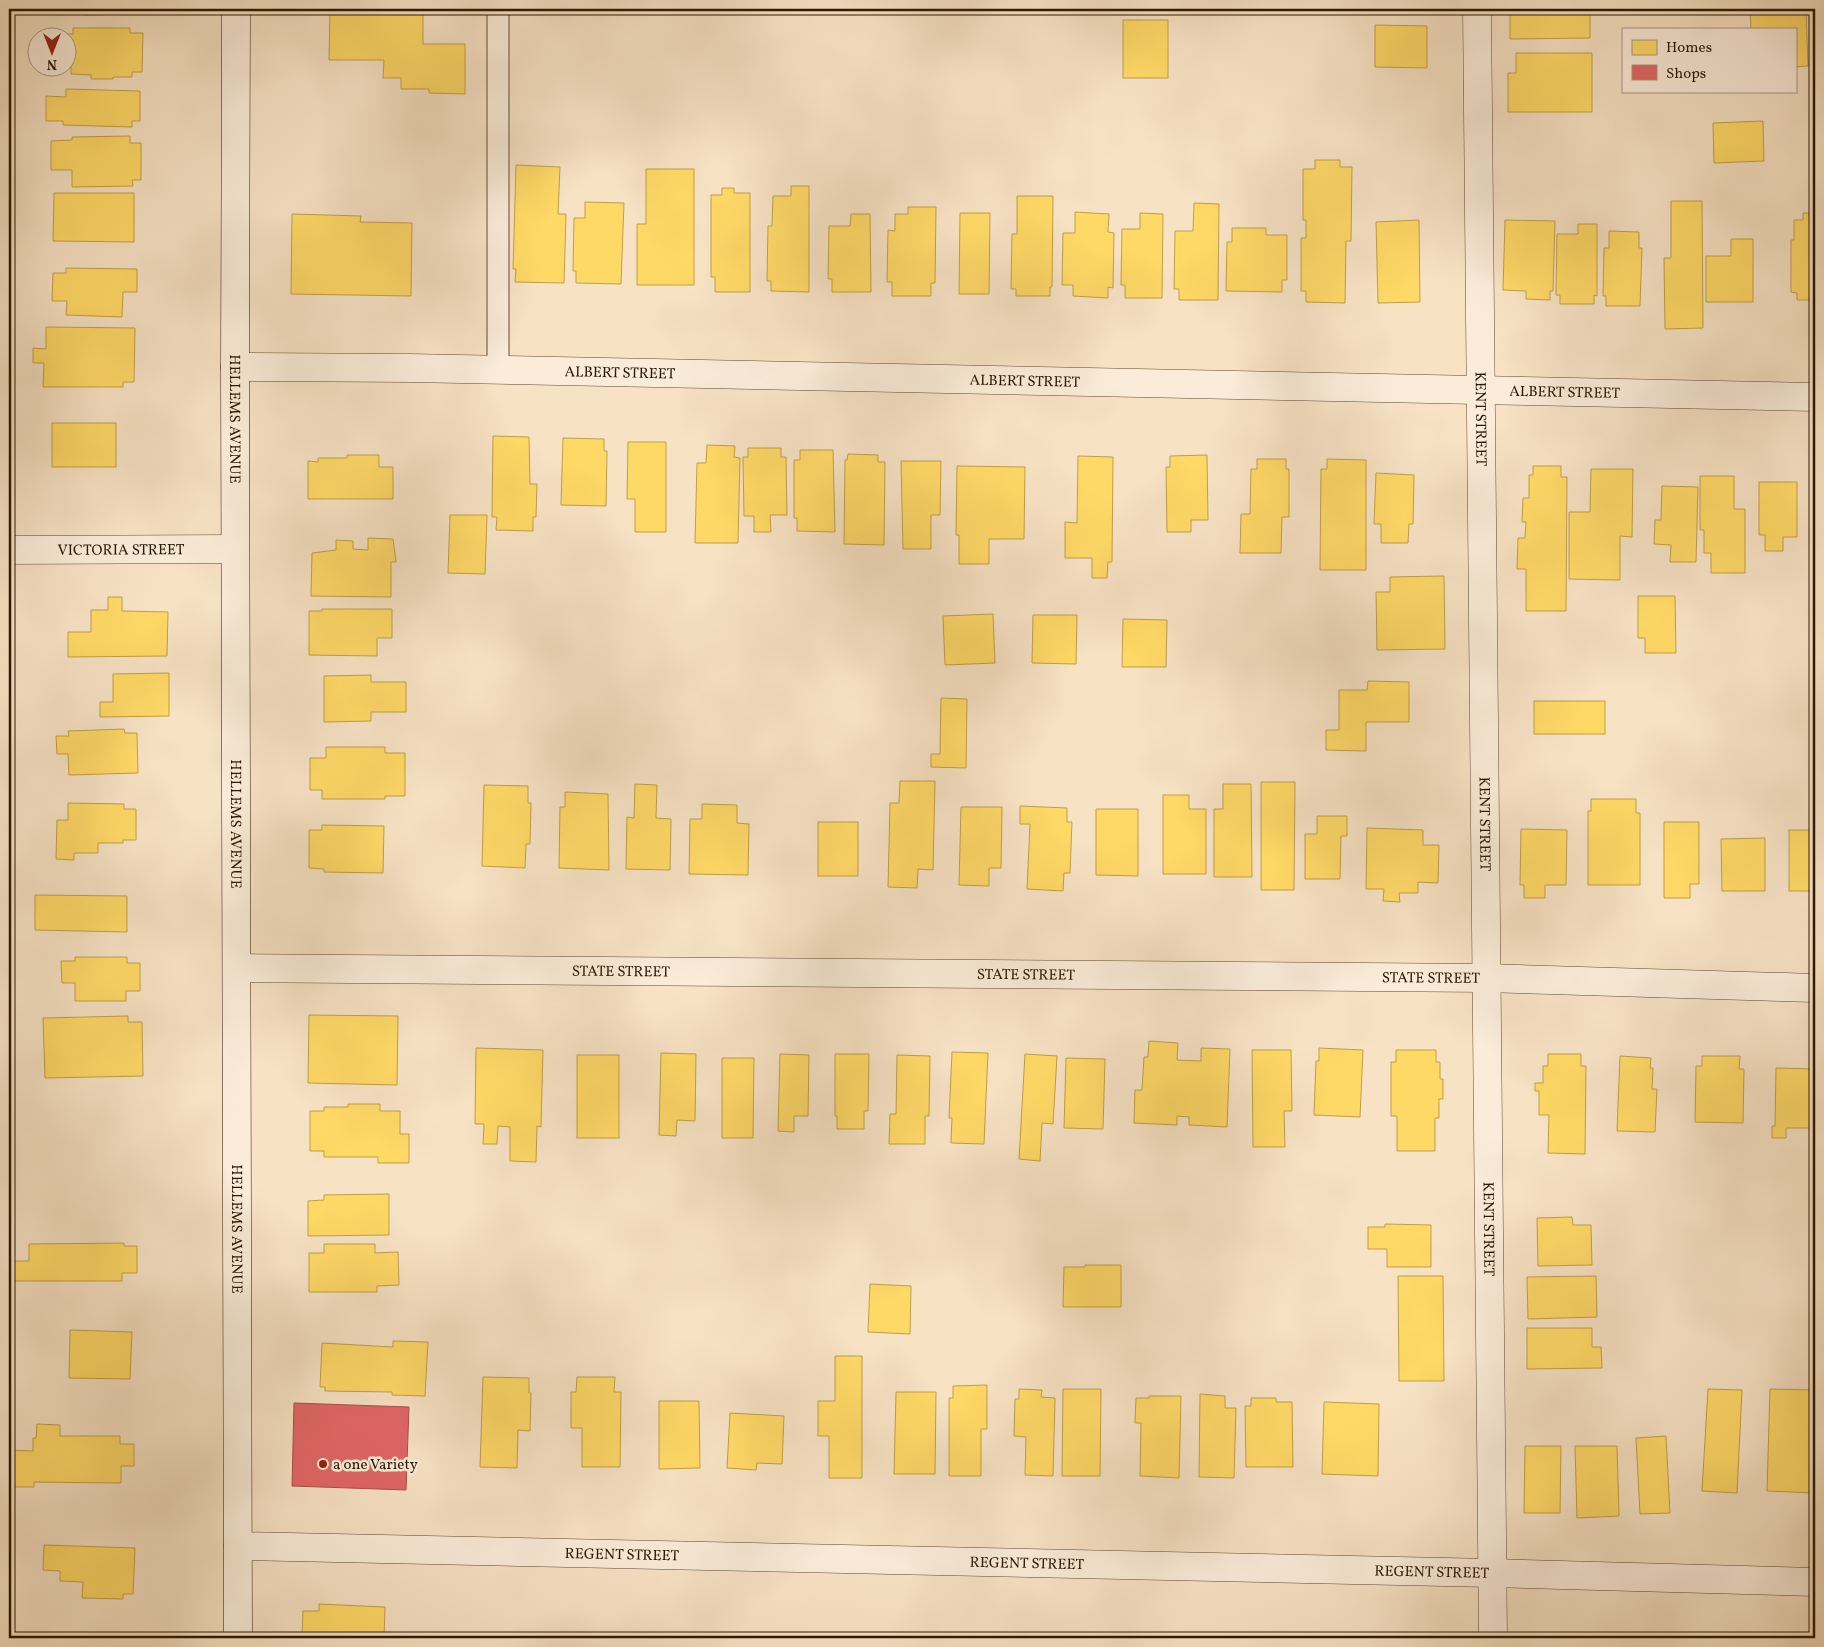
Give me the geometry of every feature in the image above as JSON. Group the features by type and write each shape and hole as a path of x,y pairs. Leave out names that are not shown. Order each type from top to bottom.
{"street":[{"name":"HELLEMS AVENUE","path":"236,9 235,549 238,1638"},
{"name":"KENT STREET","path":"1477,9 1493,1638"},
{"name":"ALBERT STREET","path":"235,367 409,368 1815,397"},
{"name":"VICTORIA STREET","path":"9,550 235,549"},
{"name":"STATE STREET","path":"237,968 1486,978 1815,988"},
{"name":"REGENT STREET","path":"238,1546 1492,1573 1815,1582"}],"lane":[{"path":"498,9 498,371"}],"building: Homes":[{"path":"84,9 129,9 129,14 84,15"},
{"path":"330,9 423,9 423,44 465,44 465,94 429,93 429,89 401,89 401,78 383,78 384,60 329,60"},
{"path":"1510,9 1590,9 1590,38 1510,39"},
{"path":"1597,9 1637,9 1637,10"},
{"path":"1673,9 1725,9 1725,12 1673,12"},
{"path":"1750,9 1806,9 1808,66 1796,67 1796,28 1751,28"},
{"path":"1123,20 1168,20 1168,78 1123,78"},
{"path":"1375,25 1427,26 1427,68 1375,67"},
{"path":"78,28 130,28 130,33 143,33 142,72 132,72 132,77 113,77 113,79 91,79 91,75 78,74"},
{"path":"1516,53 1592,53 1592,112 1508,112 1508,73 1516,73"},
{"path":"66,89 140,91 140,121 132,121 132,127 63,125 63,121 46,121 46,96 66,97"},
{"path":"1763,121 1764,161 1714,163 1713,123"},
{"path":"130,136 130,143 141,143 141,180 132,180 133,186 72,187 72,170 51,170 51,141 72,140 72,137"},
{"path":"1315,160 1340,160 1340,167 1352,167 1351,241 1346,241 1345,303 1306,302 1306,291 1301,291 1301,238 1306,238 1306,220 1303,220 1303,169 1315,169"},
{"path":"516,165 560,167 558,214 566,214 564,283 515,282 516,269 513,269"},
{"path":"646,169 694,169 694,285 637,285 637,224 646,224"},
{"path":"791,186 809,186 809,292 771,291 771,281 767,281 768,226 772,226 773,196 791,196"},
{"path":"722,188 734,188 734,193 750,193 750,292 715,292 715,277 711,277 711,195 722,195"},
{"path":"54,193 134,193 134,242 53,241"},
{"path":"1017,196 1053,196 1052,287 1050,287 1050,296 1016,296 1016,289 1011,289 1012,234 1017,234"},
{"path":"1671,201 1702,201 1703,328 1665,329 1664,258 1671,258"},
{"path":"585,202 624,203 621,284 576,283 576,271 573,271 574,218 585,218"},
{"path":"1194,203 1219,204 1218,300 1179,300 1179,289 1174,289 1175,231 1193,231"},
{"path":"908,207 936,207 935,283 931,283 931,296 892,296 892,282 887,282 888,230 895,231 895,214 908,214"},
{"path":"1075,212 1109,214 1108,232 1114,233 1113,288 1108,287 1108,298 1073,296 1073,285 1062,285 1063,233 1075,233"},
{"path":"960,213 990,213 989,294 959,294"},
{"path":"1140,213 1163,214 1162,298 1125,298 1125,285 1121,285 1122,229 1140,229"},
{"path":"1803,213 1815,213 1815,300 1797,300 1797,293 1791,292 1791,240 1794,240 1794,220 1803,220"},
{"path":"292,214 361,216 360,222 412,223 411,296 291,294"},
{"path":"851,214 870,214 871,292 832,292 832,279 828,279 829,226 850,226"},
{"path":"1419,220 1420,302 1378,303 1376,222"},
{"path":"1505,220 1555,221 1553,291 1550,291 1550,300 1526,299 1526,291 1503,290"},
{"path":"1578,224 1597,224 1597,296 1594,295 1594,304 1560,304 1560,295 1556,295 1557,234 1578,234"},
{"path":"1232,228 1266,228 1266,235 1287,235 1287,280 1282,280 1282,292 1226,291 1227,242 1232,242"},
{"path":"1609,231 1639,232 1639,248 1642,248 1640,306 1606,306 1606,296 1603,296 1604,248 1609,248"},
{"path":"1731,239 1753,239 1753,302 1706,302 1706,256 1731,256"},
{"path":"66,268 137,269 137,292 123,292 122,317 66,315 67,301 52,301 53,273 66,273"},
{"path":"46,327 135,328 134,382 123,382 123,387 43,387 44,363 33,363 33,348 46,349"},
{"path":"52,423 116,423 116,467 52,467"},
{"path":"493,436 529,437 530,484 537,484 536,517 533,517 533,531 496,530 497,517 492,517"},
{"path":"563,438 604,439 604,451 607,451 606,506 561,505"},
{"path":"628,442 666,442 666,532 635,532 635,499 627,499"},
{"path":"707,445 735,446 734,457 740,458 738,543 695,543 697,463 706,463"},
{"path":"748,448 781,448 781,457 786,457 787,515 770,515 771,532 754,532 754,516 744,516 743,457 748,457"},
{"path":"800,450 833,450 835,532 797,531 797,518 794,518 794,460 800,460"},
{"path":"848,454 878,455 878,462 885,462 884,545 844,544 845,460 847,460"},
{"path":"347,455 379,455 379,467 393,467 393,499 308,499 308,461 318,462 318,458 347,458"},
{"path":"1207,455 1208,520 1191,520 1191,532 1167,532 1166,467 1170,467 1170,456"},
{"path":"1078,456 1113,457 1112,562 1108,562 1107,578 1092,578 1092,558 1065,558 1065,522 1077,523"},
{"path":"1257,459 1286,459 1286,469 1289,469 1289,517 1282,517 1281,553 1240,553 1241,514 1250,514 1251,469 1257,469"},
{"path":"1327,459 1366,460 1366,570 1320,570 1321,469 1327,469"},
{"path":"901,461 941,461 940,515 931,515 931,549 903,549"},
{"path":"957,466 1025,467 1024,539 989,539 989,564 959,564 959,535 956,535"},
{"path":"1533,466 1561,466 1561,477 1567,477 1566,611 1526,611 1526,569 1517,569 1518,538 1525,538 1526,522 1522,522 1523,498 1529,498 1529,475 1533,475"},
{"path":"1591,469 1633,469 1632,537 1620,536 1620,580 1569,579 1569,512 1590,512"},
{"path":"1376,473 1414,475 1413,524 1409,524 1408,543 1381,543 1381,524 1374,524"},
{"path":"1700,476 1734,476 1734,509 1745,509 1745,573 1711,573 1711,553 1704,553 1704,530 1700,530"},
{"path":"1759,482 1797,482 1797,537 1783,537 1783,551 1765,551 1765,535 1759,535"},
{"path":"1662,486 1698,487 1696,562 1670,562 1671,545 1654,544 1655,520 1661,520"},
{"path":"450,515 487,515 485,574 448,573"},
{"path":"1812,522 1815,522 1815,566 1813,566"},
{"path":"368,538 393,539 396,562 391,562 391,597 311,596 312,553 336,550 336,540 353,541 353,549 368,550"},
{"path":"1444,576 1445,649 1377,650 1376,592 1390,592 1390,577"},
{"path":"1638,596 1675,596 1676,653 1645,653 1645,638 1638,638"},
{"path":"108,597 122,597 122,611 168,612 167,656 68,657 68,632 91,632 91,610 108,610"},
{"path":"322,609 392,609 392,638 377,638 377,656 309,655 309,611 322,611"},
{"path":"993,614 995,663 945,665 943,616"},
{"path":"1033,615 1077,615 1076,664 1032,663"},
{"path":"1123,619 1167,620 1166,667 1122,667"},
{"path":"169,673 169,716 100,717 100,702 113,702 113,674"},
{"path":"371,675 371,682 406,682 406,712 371,712 371,721 324,722 324,676"},
{"path":"1368,681 1409,682 1409,722 1366,722 1366,751 1326,750 1326,730 1339,730 1339,690 1367,690"},
{"path":"941,698 967,699 966,768 931,767 931,754 940,754"},
{"path":"1534,701 1605,701 1605,734 1534,734"},
{"path":"124,729 125,733 137,733 138,773 69,775 68,754 57,754 56,736 69,736 68,731"},
{"path":"326,747 385,747 385,753 405,753 405,796 385,796 385,799 322,799 322,790 310,790 310,758 326,758"},
{"path":"900,781 935,781 933,870 918,869 917,888 888,887 890,803 899,803"},
{"path":"1261,782 1295,782 1294,890 1261,890"},
{"path":"635,784 657,785 656,818 671,819 670,870 626,869 627,817 634,818"},
{"path":"1223,784 1251,784 1252,877 1214,877 1214,809 1223,809"},
{"path":"484,785 528,786 528,803 531,803 530,844 526,844 525,868 482,866"},
{"path":"565,792 608,794 609,870 559,868 560,807 565,807"},
{"path":"1163,795 1189,795 1189,809 1206,809 1206,874 1163,874"},
{"path":"1591,799 1636,799 1636,813 1640,813 1640,885 1588,885 1588,811 1591,811"},
{"path":"68,803 124,804 124,809 136,809 136,840 123,840 123,843 98,843 98,853 74,853 74,860 56,859 57,820 68,820"},
{"path":"702,804 737,805 737,823 749,824 748,875 689,874 690,819 702,819"},
{"path":"1020,806 1067,808 1067,822 1072,822 1070,873 1064,873 1063,891 1027,889 1030,824 1020,824"},
{"path":"961,807 1002,807 1001,868 989,868 989,886 959,885"},
{"path":"1096,809 1138,809 1138,876 1096,875"},
{"path":"1317,816 1347,816 1347,836 1341,836 1340,879 1305,879 1305,834 1317,834"},
{"path":"818,822 858,822 858,876 818,876"},
{"path":"1664,822 1699,822 1699,884 1690,884 1690,898 1664,898"},
{"path":"322,825 384,826 383,873 324,872 324,869 309,868 309,830 322,830"},
{"path":"1367,828 1423,830 1423,845 1439,845 1438,883 1418,882 1418,893 1399,893 1400,902 1383,901 1384,889 1366,889"},
{"path":"1521,829 1567,830 1566,885 1545,885 1545,898 1524,898 1524,885 1520,885"},
{"path":"1789,830 1815,830 1815,891 1789,891"},
{"path":"1765,838 1765,891 1722,891 1721,839"},
{"path":"35,895 127,896 127,932 35,930"},
{"path":"75,957 127,957 127,963 140,963 140,991 126,991 126,1001 75,1001 75,983 62,983 61,961 75,961"},
{"path":"309,1015 398,1016 397,1085 308,1083"},
{"path":"128,1016 128,1022 142,1022 143,1076 45,1078 43,1018"},
{"path":"1149,1041 1178,1043 1177,1060 1201,1061 1201,1048 1230,1049 1227,1127 1189,1125 1189,1117 1177,1116 1177,1125 1134,1123 1135,1090 1142,1090 1144,1057 1148,1057"},
{"path":"476,1048 543,1050 541,1127 537,1126 536,1162 510,1161 510,1127 498,1126 497,1144 483,1144 484,1124 475,1124"},
{"path":"1319,1048 1363,1050 1360,1117 1314,1115 1316,1061 1319,1061"},
{"path":"1252,1050 1291,1050 1292,1111 1284,1111 1285,1147 1253,1147"},
{"path":"1396,1050 1436,1050 1436,1062 1440,1062 1440,1079 1443,1079 1443,1099 1439,1099 1439,1118 1435,1118 1435,1151 1397,1151 1397,1116 1391,1116 1391,1062 1396,1062"},
{"path":"952,1052 988,1053 984,1144 951,1143 952,1118 949,1118"},
{"path":"661,1053 696,1054 695,1121 677,1120 676,1136 659,1135"},
{"path":"780,1054 809,1055 808,1116 794,1116 794,1132 778,1131"},
{"path":"835,1054 869,1054 868,1111 864,1111 864,1129 837,1129 837,1116 835,1116"},
{"path":"1025,1054 1057,1056 1053,1124 1042,1123 1040,1161 1019,1159"},
{"path":"1548,1054 1581,1054 1581,1066 1586,1066 1585,1154 1548,1153 1549,1115 1539,1115 1539,1091 1535,1091 1535,1083 1543,1083 1543,1066 1548,1066"},
{"path":"577,1055 619,1055 619,1138 577,1138"},
{"path":"897,1055 930,1056 929,1116 925,1116 925,1144 889,1144 890,1114 896,1114"},
{"path":"1620,1056 1651,1058 1650,1068 1653,1068 1652,1089 1657,1089 1655,1132 1617,1131"},
{"path":"1702,1056 1740,1056 1739,1069 1744,1069 1743,1123 1695,1122 1696,1066 1702,1066"},
{"path":"722,1058 754,1058 753,1138 722,1138"},
{"path":"1066,1058 1105,1059 1103,1129 1064,1128"},
{"path":"1776,1068 1815,1069 1815,1128 1786,1128 1786,1138 1772,1138 1772,1126 1775,1126"},
{"path":"348,1104 380,1104 380,1111 400,1111 400,1134 409,1134 409,1163 378,1163 378,1157 324,1157 324,1151 310,1151 310,1111 324,1111 324,1107 348,1107"},
{"path":"389,1194 389,1235 308,1236 308,1201 324,1200 324,1195"},
{"path":"1572,1217 1573,1225 1591,1225 1592,1265 1538,1266 1537,1218"},
{"path":"1385,1224 1431,1225 1431,1267 1387,1267 1387,1249 1368,1249 1368,1227 1385,1227"},
{"path":"124,1243 124,1246 137,1246 137,1273 122,1273 122,1281 9,1281 9,1261 29,1261 29,1244"},
{"path":"324,1244 375,1244 375,1253 398,1252 399,1285 377,1286 377,1292 309,1292 309,1253 324,1253"},
{"path":"1085,1265 1121,1265 1121,1307 1063,1307 1064,1267 1085,1267"},
{"path":"1398,1276 1443,1276 1444,1381 1399,1381"},
{"path":"1596,1276 1597,1317 1528,1319 1527,1277"},
{"path":"870,1284 911,1286 910,1334 868,1332"},
{"path":"1527,1328 1592,1328 1592,1347 1601,1347 1602,1368 1527,1369"},
{"path":"70,1330 132,1332 130,1379 69,1378"},
{"path":"393,1341 428,1342 425,1396 392,1395 392,1392 325,1391 325,1387 320,1387 322,1343 393,1347"},
{"path":"835,1356 862,1356 862,1478 829,1478 829,1436 818,1436 818,1401 835,1401"},
{"path":"483,1377 529,1378 529,1393 531,1393 530,1431 518,1430 517,1468 480,1467"},
{"path":"577,1377 615,1377 614,1392 621,1392 620,1467 582,1467 582,1428 571,1428 571,1392 576,1392"},
{"path":"987,1385 987,1429 981,1429 981,1476 949,1476 949,1398 953,1398 953,1386"},
{"path":"1019,1389 1042,1390 1041,1397 1055,1398 1053,1476 1025,1475 1026,1437 1014,1436 1015,1399 1019,1399"},
{"path":"1063,1389 1101,1389 1100,1476 1062,1476"},
{"path":"1708,1389 1742,1390 1737,1493 1702,1491"},
{"path":"1770,1389 1815,1390 1815,1493 1767,1491"},
{"path":"896,1392 936,1392 935,1474 894,1474"},
{"path":"1200,1394 1225,1396 1225,1408 1236,1408 1234,1478 1199,1477"},
{"path":"1149,1396 1181,1396 1179,1478 1140,1476 1141,1423 1135,1423 1136,1398 1149,1398"},
{"path":"1251,1398 1276,1398 1276,1402 1292,1402 1293,1467 1246,1467 1245,1406 1251,1406"},
{"path":"659,1401 699,1401 700,1468 659,1469"},
{"path":"1324,1402 1379,1404 1378,1476 1322,1474"},
{"path":"730,1413 784,1416 782,1464 757,1463 756,1470 727,1468"},
{"path":"37,1424 60,1425 60,1436 120,1436 120,1444 134,1444 134,1466 121,1466 121,1483 34,1482 34,1487 9,1487 9,1450 33,1451 33,1438 36,1438"},
{"path":"1666,1436 1670,1513 1640,1514 1636,1438"},
{"path":"1525,1446 1561,1446 1560,1513 1524,1513"},
{"path":"1575,1446 1617,1446 1619,1516 1577,1518"},
{"path":"44,1545 135,1548 133,1594 123,1594 123,1599 82,1598 83,1582 60,1581 60,1571 43,1570"},
{"path":"319,1604 385,1607 384,1638 302,1638 303,1611 319,1611"},
{"path":"514,1637 514,1638 477,1638"}],"building: Shops":[{"path":"294,1403 409,1407 406,1490 292,1486"}],"place":[{"name":"a one Variety","path":"323,1464"}]}
